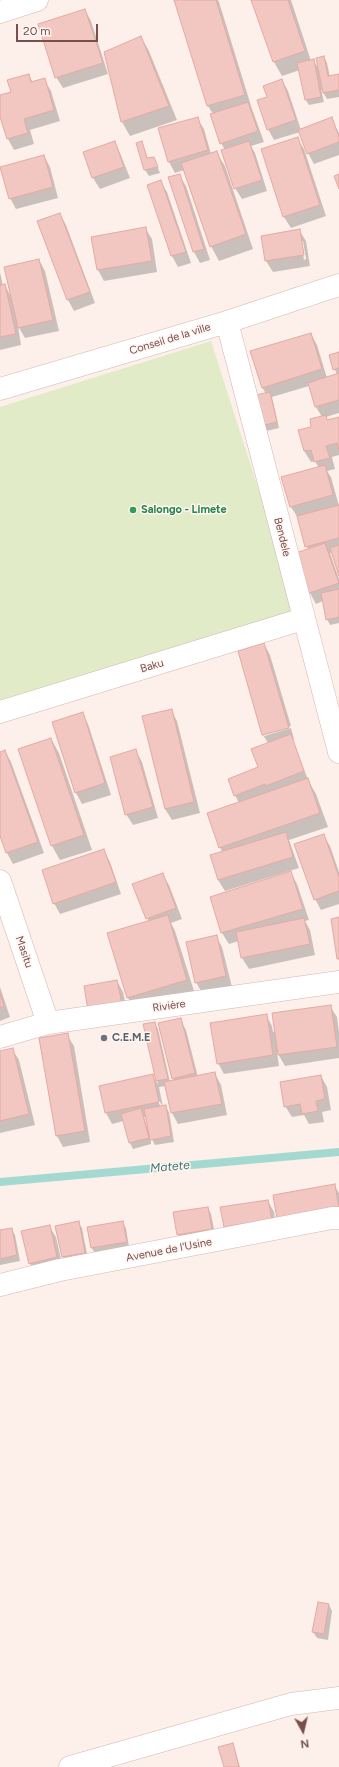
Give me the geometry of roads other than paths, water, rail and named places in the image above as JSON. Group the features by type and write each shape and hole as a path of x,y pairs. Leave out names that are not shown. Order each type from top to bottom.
{"street":[{"path":"0,12 37,0"},
{"name":"Conseil de la ville","path":"0,389 227,322 339,285"},
{"name":"Bendele","path":"227,322 303,619 339,752"},
{"name":"Baku","path":"0,712 303,619"},
{"name":"Masitu","path":"0,880 48,1023"},
{"name":"Rivière","path":"0,1037 48,1023 339,982"},
{"name":"Avenue de l'Usine","path":"0,1285 60,1270 339,1218"},
{"path":"70,1767 291,1704 339,1698"}],"waterway":[{"name":"Matete","path":"0,1182 339,1152"}],"place":[{"name":"Salongo - Limete","path":"133,510"},
{"name":"C.E.M.E","path":"104,1038"}]}
